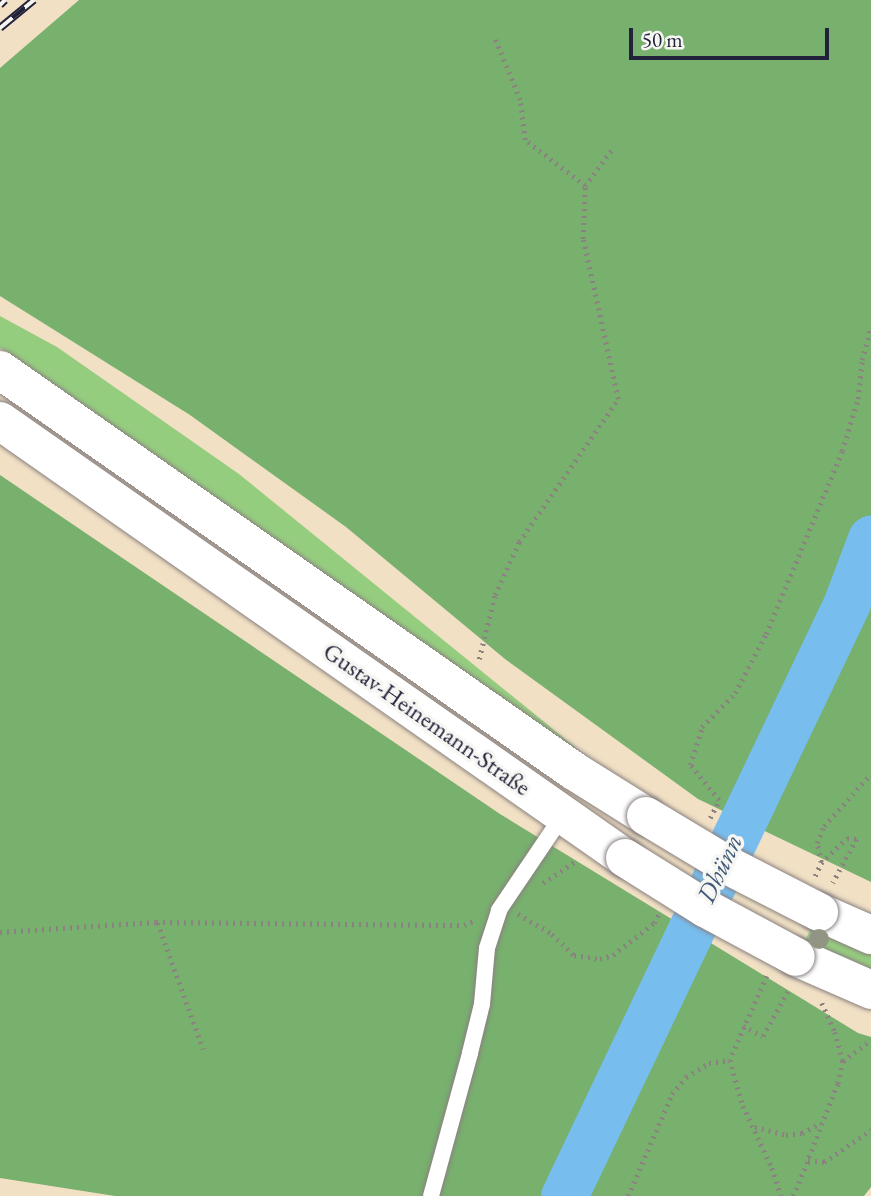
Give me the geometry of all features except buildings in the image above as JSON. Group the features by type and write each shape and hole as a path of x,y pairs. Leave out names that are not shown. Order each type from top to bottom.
{"main road":[{"name":"Gustav-Heinemann-Straße","path":"0,370 574,771 730,867 826,898 871,935"},
{"name":"Gustav-Heinemann-Straße","path":"0,421 625,858 705,908 794,971 871,990"}],"lane":[{"path":"431,1196 482,1004 487,948 502,909 563,815"}],"path":[{"path":"495,39 520,100 525,140 585,186"},
{"path":"479,659 495,595 519,542 563,473 618,399 583,239 585,186 612,149"},
{"path":"719,800 690,765 702,727 734,693 766,634 842,451 858,399 862,360 871,326"},
{"path":"826,898 857,839 846,838 821,863 817,844 824,826 871,774"},
{"path":"0,932 158,923 464,925 502,909 580,858"},
{"path":"502,909 552,934 574,955 600,959 613,955 654,923"},
{"path":"158,923 204,1049"},
{"path":"743,1026 763,1036 794,971"},
{"path":"793,1196 838,1084 843,1061 835,1032 822,1003"},
{"path":"843,1061 871,1040"},
{"path":"628,1196 672,1094 686,1077 709,1063 730,1060 743,1106 781,1196"},
{"path":"754,1127 786,1135 802,1133 820,1124"},
{"path":"808,1160 824,1162 871,1130"}],"green space":[{"path":"79,0 871,0 871,882 698,799 505,659 346,527 190,415 0,296 0,68"},
{"path":"0,316 57,347 239,474 575,747 581,757 0,348"},
{"path":"0,475 500,814 858,1033 871,1037 871,1187 864,1196 115,1196 0,1178"},
{"path":"812,926 871,951 871,972 804,943"}],"waterway":[{"name":"Dhünn","path":"564,1196 846,605 871,539"}],"railway":[{"path":"0,5 5,0"},
{"path":"0,28 34,0"}]}
